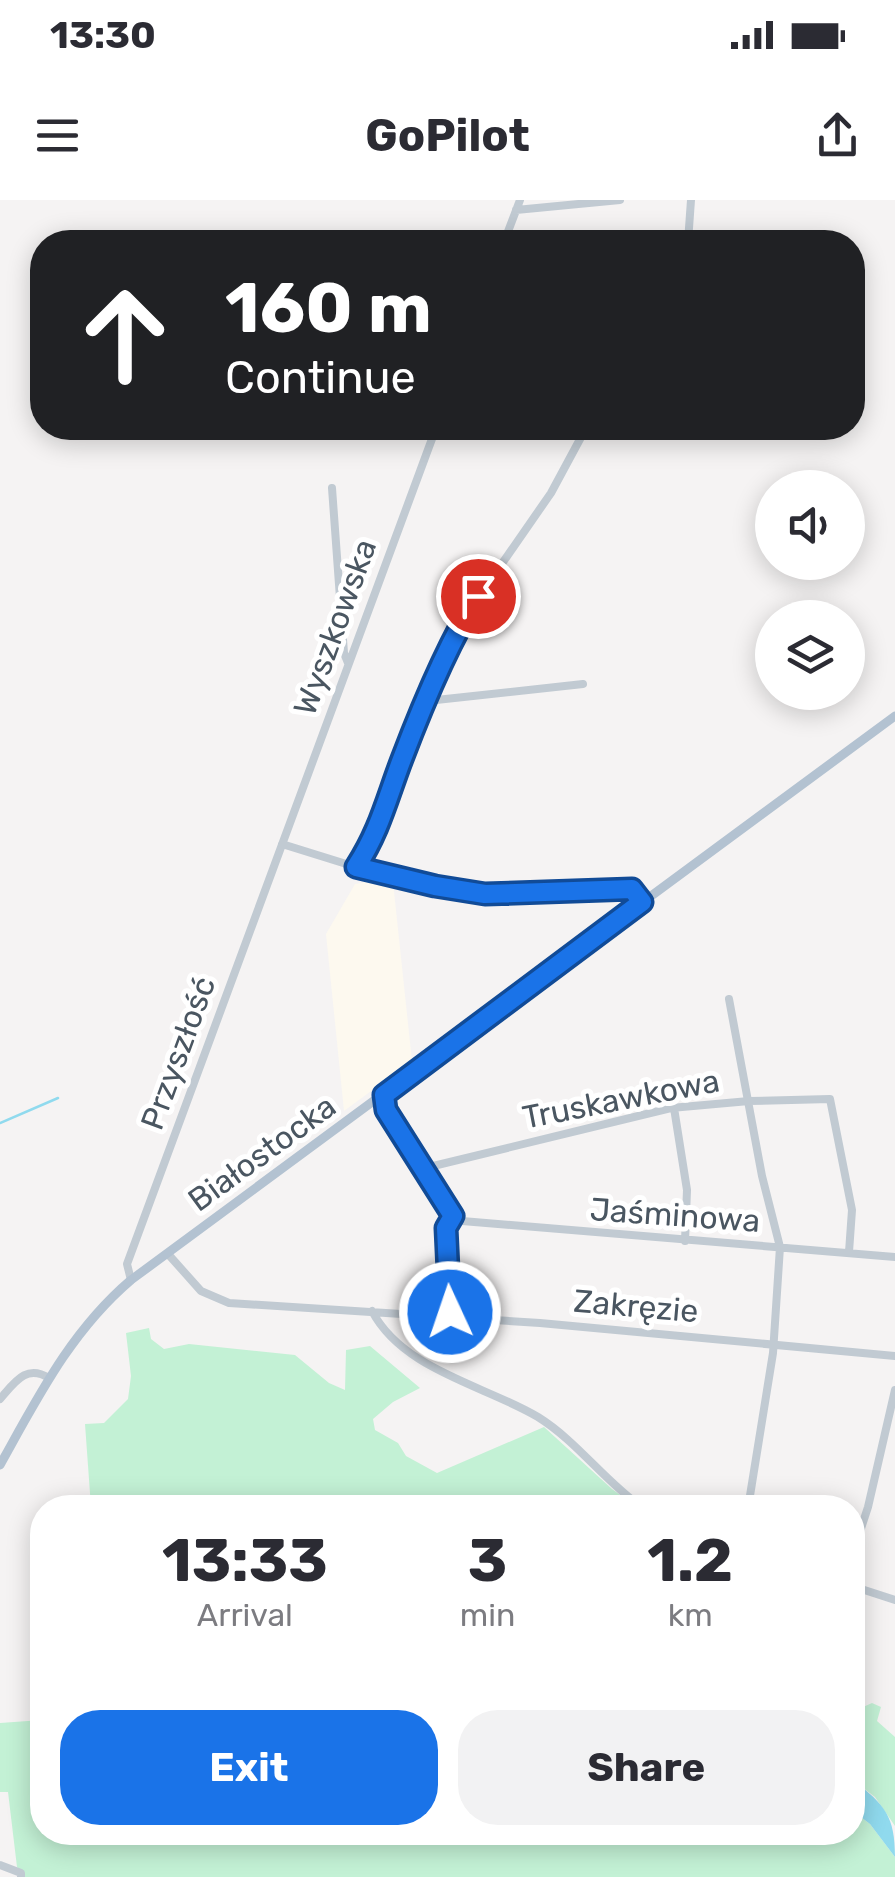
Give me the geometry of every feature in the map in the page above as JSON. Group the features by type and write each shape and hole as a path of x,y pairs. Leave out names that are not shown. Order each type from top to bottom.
{"main road":[{"name":"Białostocka","path":"0,1465 49,1378 88,1321 131,1280 895,716"}],"street":[{"path":"509,230 518,205 620,200"},
{"path":"689,230 691,200"},
{"name":"Wyszkowska","path":"282,844 432,440"},
{"path":"356,867 384,815 400,762 460,624 551,493 580,440"},
{"path":"332,488 344,654 348,663"},
{"path":"427,700 583,684"},
{"path":"282,844 435,886 485,894 632,889 642,902"},
{"name":"Przyszłość","path":"131,1280 127,1264 282,844"},
{"path":"729,999 762,1176 780,1247 773,1343 750,1495"},
{"path":"384,1095 386,1110 453,1216 446,1228 450,1316"},
{"name":"Truskawkowa","path":"425,1168 674,1108 830,1099 852,1210 849,1252"},
{"path":"674,1108 687,1190 686,1241"},
{"name":"Jaśminowa","path":"453,1216 462,1221 895,1257"},
{"name":"Zakręzie","path":"168,1254 194,1285 222,1301 450,1316 895,1356"},
{"path":"372,1311 380,1327 426,1363 539,1418 572,1442 625,1495"},
{"path":"0,1399 15,1382 33,1371 49,1378"},
{"path":"865,1516 895,1390"},
{"path":"865,1590 895,1600"},
{"path":"0,1865 21,1873 22,1877"}],"shaded area":[{"path":"370,877 393,882 412,1061 344,1111 326,934 355,884"}],"green space":[{"path":"149,1328 151,1339 164,1349 189,1344 295,1355 329,1383 345,1390 346,1350 370,1346 420,1388 393,1402 373,1419 375,1430 398,1443 406,1456 437,1473 544,1427 620,1495 90,1495 85,1424 104,1423 128,1399 131,1376 126,1333"},
{"path":"872,1703 881,1707 877,1721 895,1737 895,1826 865,1789 865,1706"},
{"path":"30,1721 30,1845 865,1845 865,1820 895,1857 895,1877 24,1877 17,1867 8,1792 0,1792 0,1723"}],"water":[{"path":"865,1790 886,1812 893,1831 895,1857 865,1820"}],"waterway":[{"path":"0,1123 58,1098"}],"route":[{"path":"450,1312 446,1228 453,1216 386,1110 384,1095 642,902 632,889 485,894 356,867 384,815 400,762 460,624 478,596"}]}
